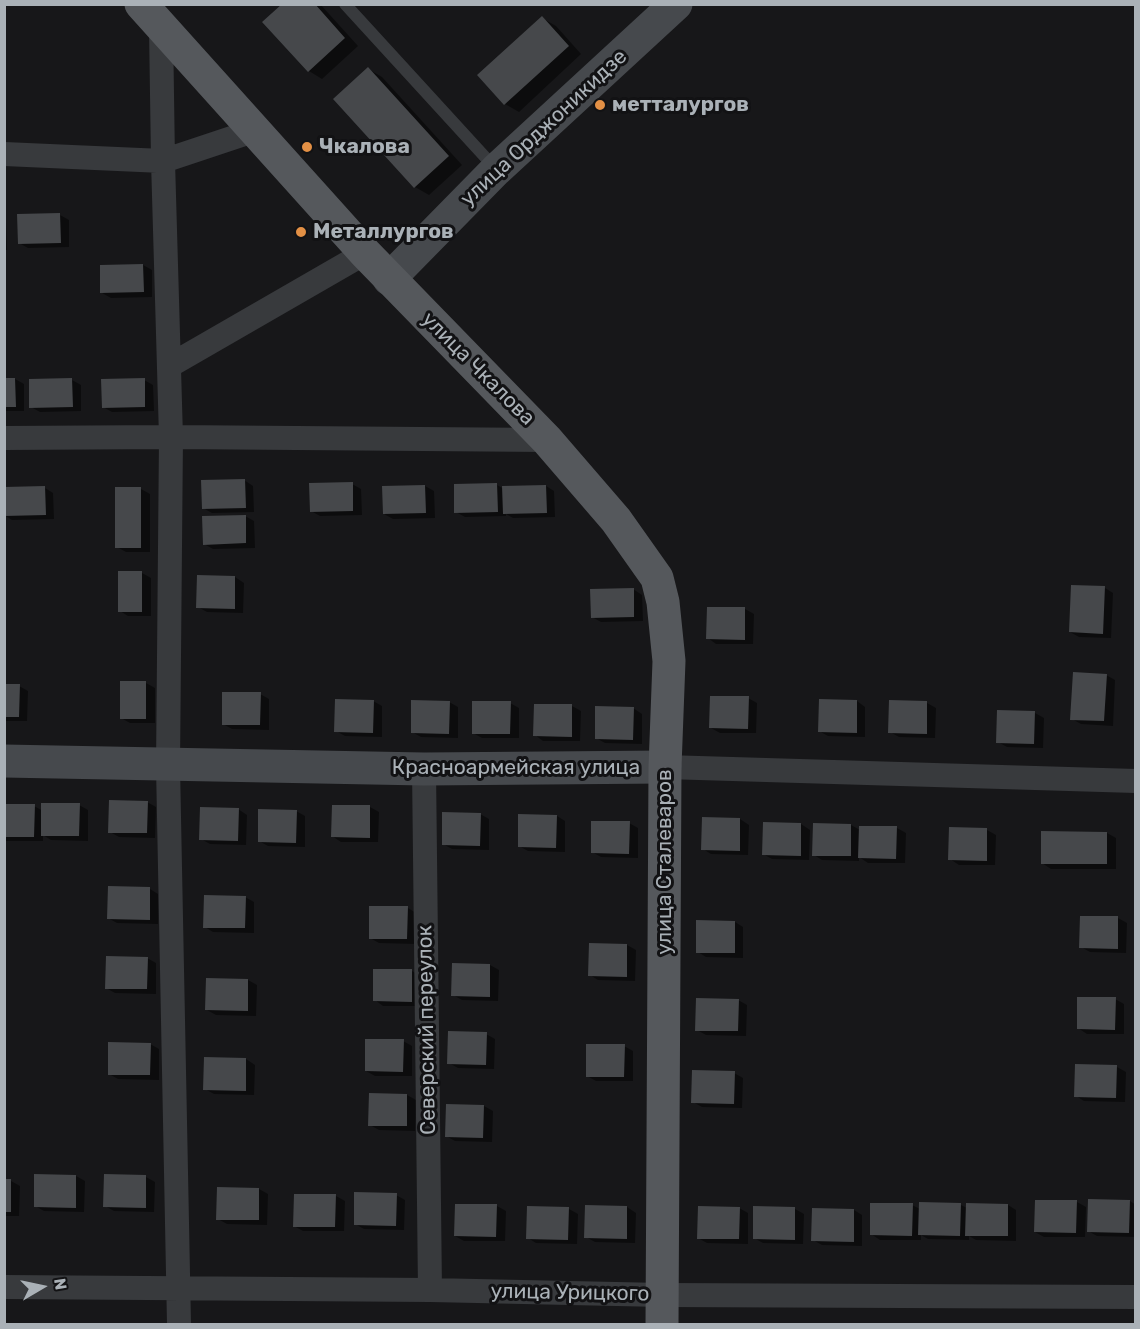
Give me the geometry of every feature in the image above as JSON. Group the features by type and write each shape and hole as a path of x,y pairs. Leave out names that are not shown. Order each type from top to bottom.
{"main road":[{"name":"улица Чкалова","path":"151,16 388,279 547,440"},
{"name":"улица Сталеваров","path":"547,440 616,520 657,578 663,602 669,661 665,767 663,1310"}],"street":[{"name":"улица Орджоникидзе","path":"388,279 496,170 676,4"},
{"path":"151,16 163,161 171,437 168,766 179,1324"},
{"path":"4,154 163,161 253,131"},
{"path":"169,366 364,253"},
{"name":"улица Чкалова","path":"4,438 547,440"},
{"name":"Красноармейская улица","path":"4,761 168,766 424,769 665,767 1136,781"},
{"name":"Северский переулок","path":"424,769 430,1290"},
{"name":"улица Урицкого","path":"4,1287 430,1290 663,1310 1136,1297"}],"lane":[{"path":"345,4 496,170"}],"building":[{"path":"282,4 315,4 345,38 308,72 262,22"},
{"path":"542,16 569,46 504,105 477,75"},
{"path":"368,67 449,156 414,188 333,99"},
{"path":"60,213 61,243 18,244 17,214"},
{"path":"143,264 144,292 100,293 100,265"},
{"path":"4,378 15,378 16,407 4,407"},
{"path":"72,378 73,407 29,408 29,379"},
{"path":"145,378 145,407 102,408 101,379"},
{"path":"245,479 246,508 202,509 201,480"},
{"path":"353,482 353,511 310,512 309,483"},
{"path":"497,483 498,512 454,513 454,484"},
{"path":"425,485 426,513 383,514 382,486"},
{"path":"546,485 547,513 503,514 502,486"},
{"path":"45,486 46,515 4,516 4,487"},
{"path":"115,487 141,487 141,548 115,548"},
{"path":"246,515 246,543 203,545 202,516"},
{"path":"118,571 142,571 142,612 118,612"},
{"path":"197,575 235,576 235,609 196,608"},
{"path":"1071,585 1105,586 1103,634 1069,632"},
{"path":"634,588 634,617 591,618 590,589"},
{"path":"707,607 745,607 745,640 706,639"},
{"path":"1073,672 1107,674 1104,721 1070,720"},
{"path":"120,681 146,681 146,719 120,719"},
{"path":"4,684 20,684 19,717 4,717"},
{"path":"222,692 261,692 260,725 222,725"},
{"path":"710,696 749,696 748,729 709,728"},
{"path":"335,699 374,700 373,733 334,732"},
{"path":"819,699 857,700 857,733 818,732"},
{"path":"411,700 450,701 449,734 411,733"},
{"path":"889,700 927,701 927,734 888,733"},
{"path":"472,701 511,701 510,734 472,734"},
{"path":"534,704 572,704 572,737 533,736"},
{"path":"595,706 634,707 633,740 595,739"},
{"path":"997,710 1035,711 1034,744 996,743"},
{"path":"109,800 148,801 147,833 108,833"},
{"path":"41,803 80,803 79,836 41,836"},
{"path":"4,804 35,804 34,837 4,837"},
{"path":"332,805 370,805 370,838 331,837"},
{"path":"200,807 239,808 238,841 199,840"},
{"path":"258,809 297,810 296,843 258,842"},
{"path":"442,812 481,813 480,846 442,845"},
{"path":"518,814 557,815 556,848 518,847"},
{"path":"702,817 740,818 740,851 701,850"},
{"path":"591,821 630,821 629,854 591,853"},
{"path":"763,822 801,823 801,856 762,855"},
{"path":"813,823 851,824 851,856 812,856"},
{"path":"859,826 897,826 896,859 858,858"},
{"path":"949,827 987,828 987,861 948,860"},
{"path":"1041,831 1107,832 1107,864 1041,864"},
{"path":"108,886 150,887 150,920 107,919"},
{"path":"204,895 246,896 245,928 203,928"},
{"path":"369,906 408,906 407,939 369,939"},
{"path":"1080,916 1118,916 1118,949 1079,948"},
{"path":"696,920 735,921 735,953 696,953"},
{"path":"589,943 627,944 627,977 588,976"},
{"path":"106,956 148,957 147,989 105,989"},
{"path":"452,963 490,964 490,997 451,996"},
{"path":"373,969 412,969 412,1002 373,1001"},
{"path":"206,978 248,979 248,1011 205,1010"},
{"path":"1077,997 1116,997 1115,1030 1077,1029"},
{"path":"696,998 739,999 738,1031 695,1031"},
{"path":"448,1031 487,1032 486,1065 447,1064"},
{"path":"365,1039 404,1039 403,1072 365,1071"},
{"path":"108,1042 151,1043 150,1075 108,1075"},
{"path":"586,1044 625,1044 624,1077 586,1077"},
{"path":"204,1057 246,1058 246,1091 203,1090"},
{"path":"1075,1064 1117,1065 1116,1098 1074,1097"},
{"path":"692,1070 735,1071 734,1104 691,1103"},
{"path":"369,1093 407,1094 407,1126 368,1126"},
{"path":"446,1104 484,1105 483,1138 445,1137"},
{"path":"34,1174 76,1175 76,1208 34,1207"},
{"path":"104,1174 146,1175 146,1208 103,1207"},
{"path":"4,1179 11,1179 11,1212 4,1212"},
{"path":"217,1187 259,1188 259,1220 216,1220"},
{"path":"354,1192 397,1193 396,1226 354,1225"},
{"path":"294,1194 336,1194 335,1227 293,1227"},
{"path":"1088,1199 1130,1200 1129,1233 1087,1232"},
{"path":"1035,1200 1077,1200 1076,1233 1034,1232"},
{"path":"919,1202 961,1203 960,1236 918,1235"},
{"path":"870,1203 913,1203 912,1236 870,1235"},
{"path":"966,1203 1008,1204 1008,1236 965,1236"},
{"path":"455,1204 497,1204 496,1237 454,1236"},
{"path":"585,1205 627,1206 627,1239 584,1238"},
{"path":"527,1206 569,1207 568,1240 526,1239"},
{"path":"698,1206 740,1207 739,1239 697,1239"},
{"path":"753,1206 795,1207 795,1240 753,1239"},
{"path":"812,1208 854,1209 854,1242 811,1241"}],"place":[{"name":"метталургов","path":"600,105"},
{"name":"Чкалова","path":"307,147"},
{"name":"Металлургов","path":"301,232"}]}
